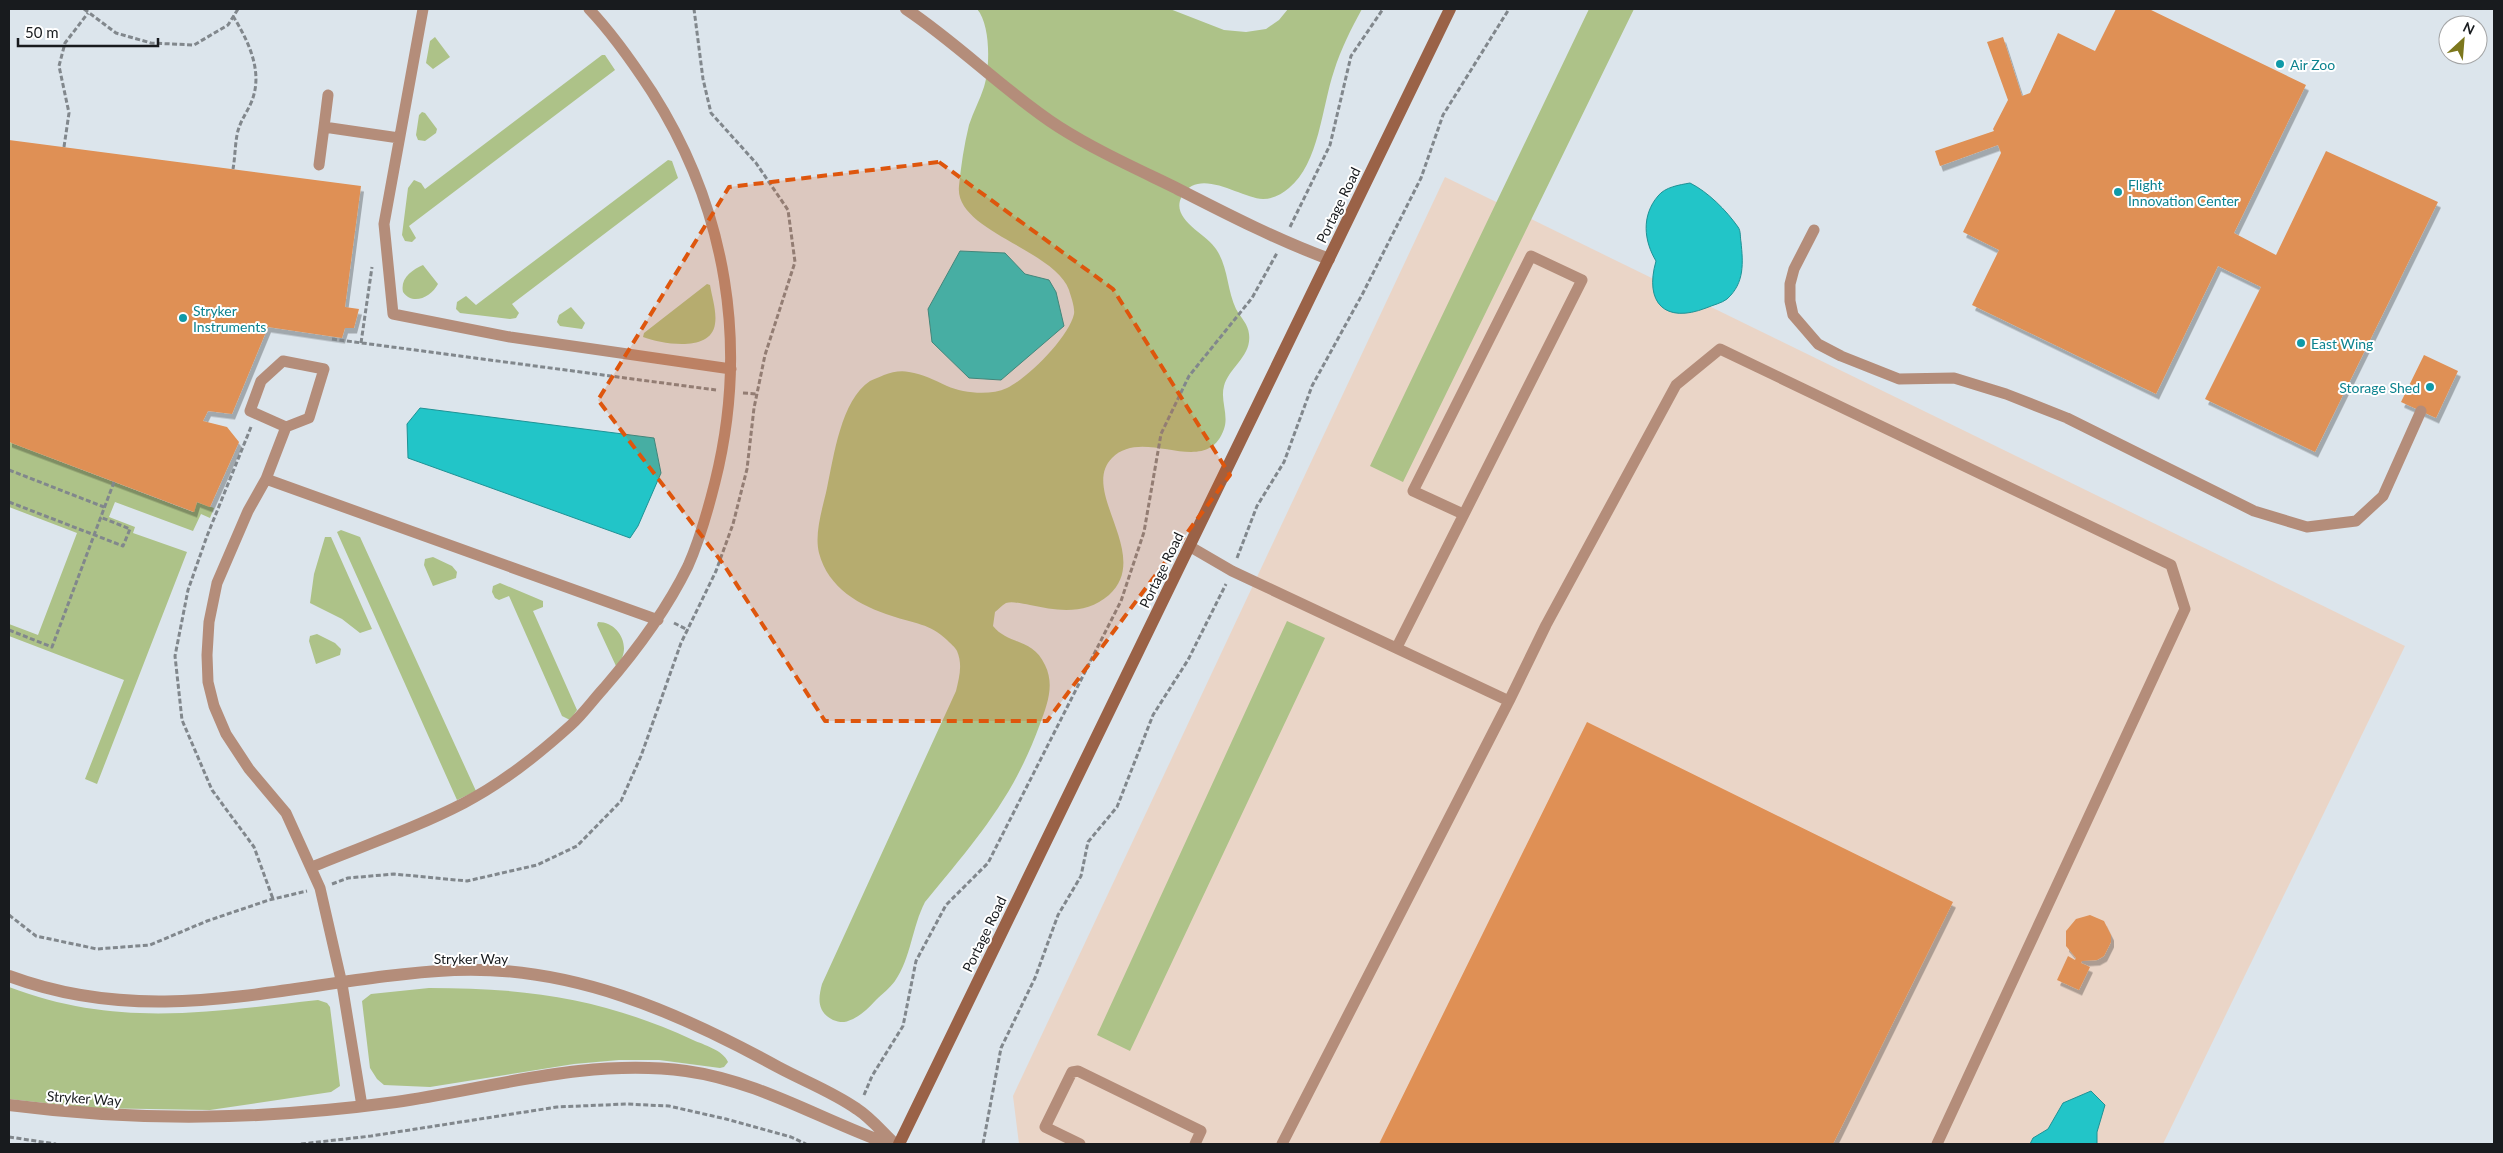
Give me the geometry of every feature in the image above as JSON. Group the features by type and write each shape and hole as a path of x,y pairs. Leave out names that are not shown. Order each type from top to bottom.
{"main road":[{"name":"Portage Road","path":"899,1144 1450,9"}],"street":[{"path":"906,9 935,28 1018,98 1059,127 1100,150 1283,242 1329,258"},
{"name":"Stryker Way","path":"9,976 57,992 102,1000 148,1003 193,1002 455,970 507,972 566,980 618,994 662,1009 724,1038 857,1109 895,1144"},
{"name":"Stryker Way","path":"9,1105 64,1112 213,1118 362,1106 575,1070 648,1068 687,1071 766,1091 847,1130 889,1144"}],"lane":[{"path":"423,9 384,224 394,314 510,337 731,369"},
{"path":"312,867 462,804 495,784 543,749 573,723 629,659 658,620 689,564 708,509 723,450 732,382 724,279 718,243 687,153 641,75 617,41 588,9"},
{"path":"319,165 328,95"},
{"path":"324,127 399,138"},
{"path":"1814,230 1794,269 1790,284 1790,300 1793,315 1818,344 1841,356 1899,379 1954,378 2006,394 2067,418 2254,511 2307,527 2356,521 2383,496 2421,412"},
{"path":"1398,647 1463,514 1582,280 1531,256 1413,491 1463,514"},
{"path":"1282,1144 1546,625 1676,385 1720,349 2171,565 2185,609 1937,1144"},
{"path":"286,427 250,411 261,381 282,361 324,369 309,418 286,427 266,479 248,511 216,583 209,622 208,682 214,706 226,734 249,769 286,813 320,888 342,984 362,1106"},
{"path":"266,479 658,620"},
{"path":"1189,546 1232,571 1398,647 1509,701"},
{"path":"1080,1144 1045,1127 1072,1072 1078,1071 1201,1131 1194,1144"}],"path":[{"path":"84,9 116,33 151,43 194,45 228,25 238,9"},
{"path":"9,914 36,936 97,949 150,945 224,915 269,900 320,888 348,878 394,874 467,881 537,865 577,846 621,801 641,756 660,698 688,630 716,571 733,524 747,469 757,394 765,355 795,262 788,210 756,163 710,113 703,79 694,9"},
{"path":"857,1109 872,1076 903,1026 916,961 946,905 988,862 1121,601 1144,532 1161,434 1190,376 1252,298 1283,242 1330,145 1351,56 1383,9"},
{"path":"64,147 69,114 60,66 65,43 88,13"},
{"path":"233,16 247,39 255,62 255,82 252,101 237,134 233,169"},
{"path":"332,339 716,390"},
{"path":"741,393 757,394"},
{"path":"9,470 104,507"},
{"path":"9,630 52,647 114,482"},
{"path":"9,502 123,546 130,529 100,517"},
{"path":"674,623 688,630"},
{"path":"301,1144 371,1136 557,1107 626,1104 668,1106 726,1119 791,1137 806,1144"},
{"path":"9,1136 56,1144"}],"highlighted area":[{"path":"939,162 1113,289 1230,475 1047,721 825,721 724,565 598,400 729,187"}],"shaded area":[{"path":"1445,177 2405,646 2163,1144 1019,1144 1013,1096"}],"green space":[{"path":"977,9 1170,9 1224,30 1246,32 1266,29 1279,20 1288,9 1362,9 1346,39 1337,63 1313,150 1299,178 1289,188 1270,198 1254,197 1209,184 1189,187 1182,196 1179,204 1185,219 1211,243 1220,256 1233,302 1246,324 1249,334 1247,349 1230,373 1224,386 1223,397 1226,418 1224,429 1215,444 1203,450 1189,452 1140,447 1125,449 1112,458 1104,472 1104,488 1121,543 1123,561 1120,579 1109,595 1091,606 1081,609 1051,609 1012,602 1006,603 995,612 993,626 999,632 1034,650 1040,656 1048,672 1049,695 1040,724 1018,775 991,819 925,902 905,962 895,981 863,1012 852,1020 841,1022 828,1017 821,1009 820,995 822,984 956,691 960,666 956,650 935,630 880,612 857,601 838,586 823,565 819,553 818,529 840,430 852,401 860,390 870,381 890,373 903,371 914,373 969,392 985,393 1007,388 1026,375 1056,345 1071,323 1074,314 1069,290 1060,276 1045,263 988,228 972,215 962,202 959,186 966,140 969,125 984,87 988,58 985,25"},
{"path":"1589,9 1634,9 1403,482 1370,466"},
{"path":"435,37 450,57 433,69 426,63 430,41"},
{"path":"602,55 605,55 615,70 409,226 416,238 412,242 405,241 402,235 408,188 414,180 421,183 425,189"},
{"path":"422,112 425,113 437,129 436,133 425,141 418,140 416,135 419,115"},
{"path":"668,160 672,161 678,178 512,304 519,313 516,318 510,319 460,313 456,309 457,302 466,296 476,305"},
{"path":"423,265 438,284 431,293 422,298 417,299 407,296 403,292 405,279 411,272"},
{"path":"707,284 710,285 715,310 715,324 712,333 705,339 695,343 673,344 643,337 644,333"},
{"path":"571,307 585,323 582,329 560,326 557,322 559,315"},
{"path":"9,442 193,512 197,502 214,508 210,518 201,514 193,531 115,502 109,517 135,527 133,533 187,552 97,784 85,779 124,680 9,636 9,624 38,635 77,533 9,507"},
{"path":"341,530 360,537 476,791 457,800 337,532"},
{"path":"325,537 331,537 372,629 360,633 342,619 310,603 314,574"},
{"path":"433,557 452,566 457,572 456,578 433,586 424,565 425,559"},
{"path":"500,583 543,601 543,607 533,611 577,710 570,720 562,716 509,596 499,600 495,598 492,592 493,586"},
{"path":"1287,621 1325,638 1130,1051 1097,1035"},
{"path":"598,622 606,623 613,627 622,638 624,653 616,666 597,625"},
{"path":"317,634 335,643 341,649 340,655 316,664 309,641 310,636"},
{"path":"9,987 48,1000 87,1008 125,1012 200,1012 318,1000 327,1003 330,1007 340,1086 331,1092 210,1110 89,1108 9,1099"},
{"path":"429,988 532,993 596,1005 660,1026 708,1046 722,1054 728,1062 724,1067 720,1068 659,1060 619,1060 574,1064 430,1087 384,1085 377,1079 370,1068 362,1001 371,994"}],"water":[{"path":"1690,183 1716,202 1740,230 1742,272 1737,286 1727,299 1706,308 1679,313 1669,311 1661,306 1656,299 1653,288 1653,276 1656,261 1649,245 1646,228 1649,212 1658,196 1664,190"},
{"path":"960,251 1005,253 1025,274 1049,280 1056,292 1064,326 1001,380 969,378 932,342 928,309"},
{"path":"420,408 654,438 661,473 638,526 630,538 408,458 407,424"},
{"path":"2091,1091 2105,1105 2097,1132 2097,1144 2030,1144 2033,1138 2048,1129 2063,1103"}],"building":[{"name":"Flight Innovation Center","path":"2116,9 2149,9 2306,85 2234,233 2276,255 2326,151 2438,202 2315,452 2205,399 2261,287 2218,266 2156,394 1972,305 1999,250 1963,232 2001,153 1998,145 1940,166 1935,151 1994,131 1993,129 2008,100 1987,42 2003,37 2022,96 2030,93 2058,33 2095,51"},
{"name":"Stryker Instruments","path":"9,140 361,186 345,307 359,309 354,328 345,328 342,338 268,327 232,414 208,411 203,421 227,427 239,442 210,507 197,502 194,512 9,442"},
{"name":"Storage Shed","path":"2424,355 2458,371 2436,418 2401,402"},
{"path":"1587,722 1953,902 1833,1144 1379,1144"},
{"path":"2090,915 2104,921 2111,935 2111,942 2104,956 2097,960 2082,961 2081,963 2090,967 2079,990 2057,980 2068,956 2075,960 2076,958 2066,946 2066,931 2076,919"}],"place":[{"name":"Air Zoo","path":"2280,64"},
{"name":"Flight Innovation Center","path":"2118,192"},
{"name":"Stryker Instruments","path":"183,318"},
{"name":"East Wing","path":"2301,343"},
{"name":"Storage Shed","path":"2430,387"}]}
